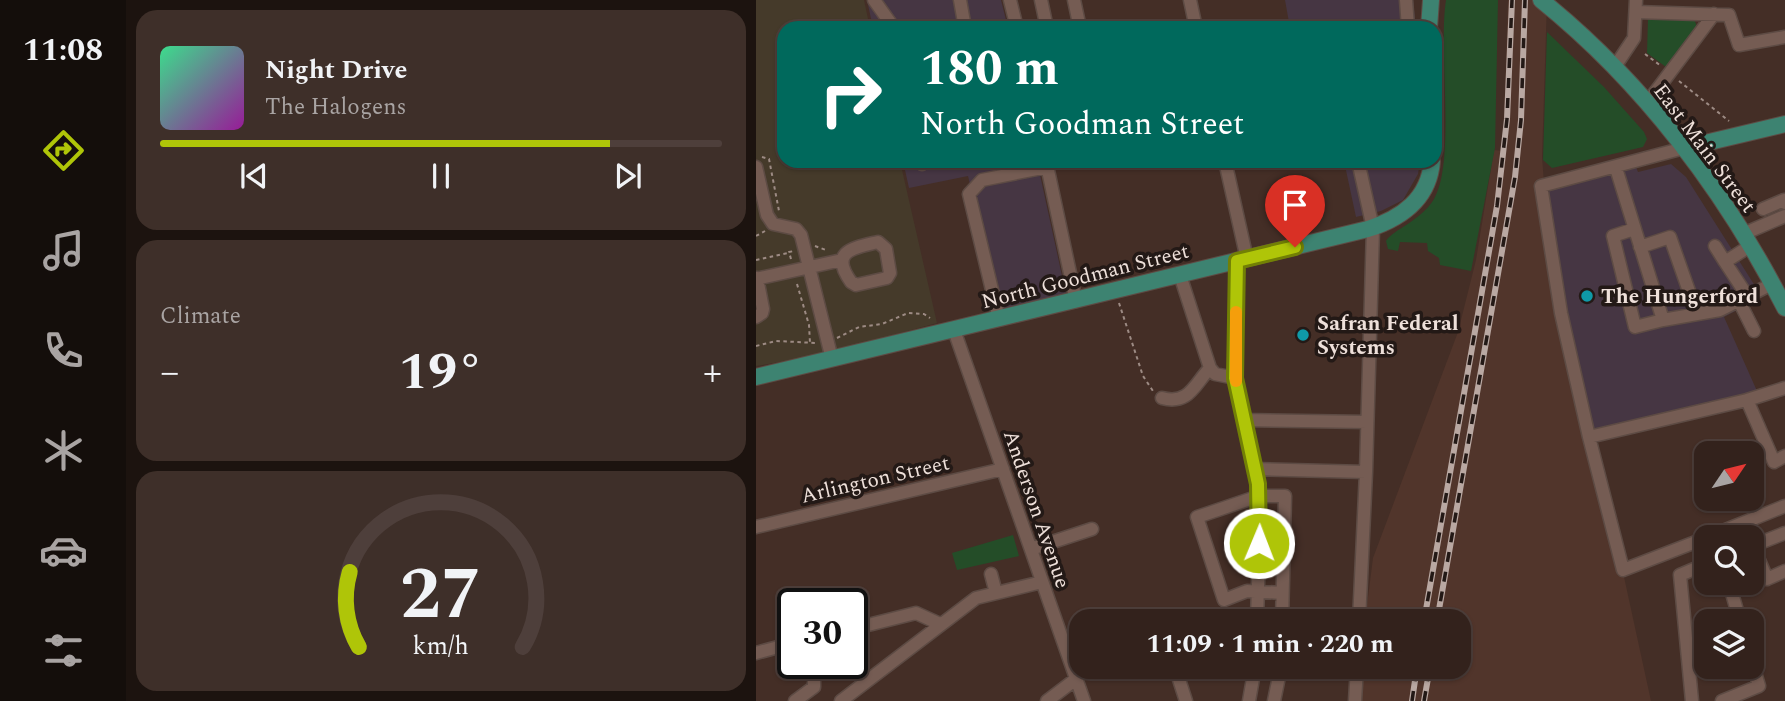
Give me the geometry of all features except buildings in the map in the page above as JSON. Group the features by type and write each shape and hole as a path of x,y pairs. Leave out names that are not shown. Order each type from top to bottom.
{"main road":[{"path":"1430,21 1431,0"},
{"name":"East Main Street","path":"1541,0 1614,68 1684,148 1746,240 1784,304"},
{"path":"1684,148 1785,124"},
{"name":"North Goodman Street","path":"756,377 1373,228 1402,214 1418,200 1429,180 1431,168"}],"street":[{"path":"874,0 889,21"},
{"path":"960,0 964,21"},
{"path":"1010,0 1015,21"},
{"path":"1041,0 1046,21"},
{"path":"1074,0 1078,21"},
{"path":"1190,0 1194,21"},
{"path":"1406,0 1408,21"},
{"path":"1614,68 1634,38 1636,6 1731,18 1739,45 1785,37"},
{"path":"1647,103 1714,14"},
{"path":"1684,148 1541,186 1561,313 1623,570 1694,543"},
{"path":"759,162 759,195 767,215 773,224 796,229 801,235 832,359"},
{"path":"999,319 969,194 974,185 982,180 1030,168"},
{"path":"1047,168 1076,301"},
{"path":"1226,168 1242,260 1235,378 1259,496 1257,609"},
{"path":"1360,168 1373,228 1360,609"},
{"path":"1616,168 1663,320"},
{"path":"1763,208 1784,200 1785,203"},
{"path":"1725,262 1746,240 1785,216"},
{"path":"1634,229 1613,236 1635,327 1720,310 1772,284"},
{"path":"1640,247 1670,237 1697,314"},
{"path":"1715,246 1743,299 1754,331"},
{"path":"756,317 763,309 756,278 810,267 843,256"},
{"path":"1180,275 1210,368 1215,374 1235,378"},
{"name":"Anderson Avenue","path":"954,330 1069,659"},
{"path":"1161,398 1174,401 1188,395 1210,368"},
{"path":"1589,437 1747,400 1785,388"},
{"path":"1747,400 1774,461 1785,456"},
{"path":"1244,420 1367,422"},
{"name":"Arlington Street","path":"756,527 1003,469"},
{"path":"1254,469 1366,472"},
{"path":"1282,593 1247,591 1224,600 1196,517 1259,496 1285,496 1282,609"},
{"path":"1739,525 1785,506"},
{"path":"1031,549 1092,529"},
{"path":"1764,541 1785,533"},
{"path":"1692,701 1680,575 1694,569"},
{"path":"1764,572 1767,579 1785,571"},
{"path":"991,574 996,593"},
{"path":"841,701 976,598 1042,582"},
{"path":"868,625 916,613 940,624"},
{"path":"756,653 777,647"},
{"path":"795,701 814,687 814,679"},
{"path":"1047,701 1076,679"},
{"name":"Anderson Avenue","path":"1076,679 1084,701"},
{"path":"1179,679 1186,701"},
{"path":"1249,701 1253,679"},
{"path":"1274,701 1278,679"},
{"path":"1355,701 1356,679"},
{"path":"1722,701 1759,687 1757,679"}],"path":[{"path":"1645,54 1729,121"},
{"path":"759,162 769,159 781,219"},
{"path":"756,236 771,232"},
{"path":"756,260 796,251 795,247"},
{"path":"811,247 843,256"},
{"path":"789,253 792,264"},
{"path":"795,276 809,325 810,343"},
{"path":"1119,303 1143,376 1148,386 1161,398"},
{"path":"842,335 908,313 924,314 930,318"},
{"path":"756,346 776,341 821,342"}],"shaded area":[{"path":"756,0 864,0 868,21 777,21 777,168 902,168 937,323 817,356 756,366"},
{"path":"867,0 1001,0 1006,21 872,21"},
{"path":"1285,0 1413,0 1415,21 1289,21"},
{"path":"1508,0 1547,0 1542,157 1547,223 1651,701 1355,701 1358,679 1471,679 1471,609 1367,609 1373,558 1458,332 1476,260 1494,150 1503,151"},
{"path":"1671,164 1686,177 1762,297 1724,317 1757,391 1591,432 1562,288 1548,188 1636,167 1638,172"},
{"path":"905,168 1039,168 1066,294 1000,309 968,176 909,188"},
{"path":"1346,168 1419,168 1403,200 1381,211 1356,217"}],"green space":[{"path":"1446,0 1498,0 1495,148 1471,271 1440,265 1439,258 1428,251 1427,243 1400,242 1398,251 1388,249 1386,241 1428,207 1441,182 1445,133"},
{"path":"1654,14 1693,16 1697,27 1666,67 1647,53 1648,19"},
{"path":"1547,32 1604,87 1644,132 1647,139 1643,147 1552,168 1543,160"},
{"path":"1013,535 1019,556 957,570 952,553"}],"railway":[{"path":"1426,609 1497,206 1507,119 1512,0"},
{"path":"1439,609 1515,177 1521,120 1525,0"},
{"path":"1412,701 1415,679"},
{"path":"1424,701 1428,679"}],"slow traffic":[{"path":"1236,312 1236,381"}],"place":[{"name":"The Hungerford","path":"1587,296"},
{"name":"Safran Federal Systems","path":"1303,335"}],"route":[{"path":"1259,543 1258,484 1235,378 1237,261 1295,247"}]}
